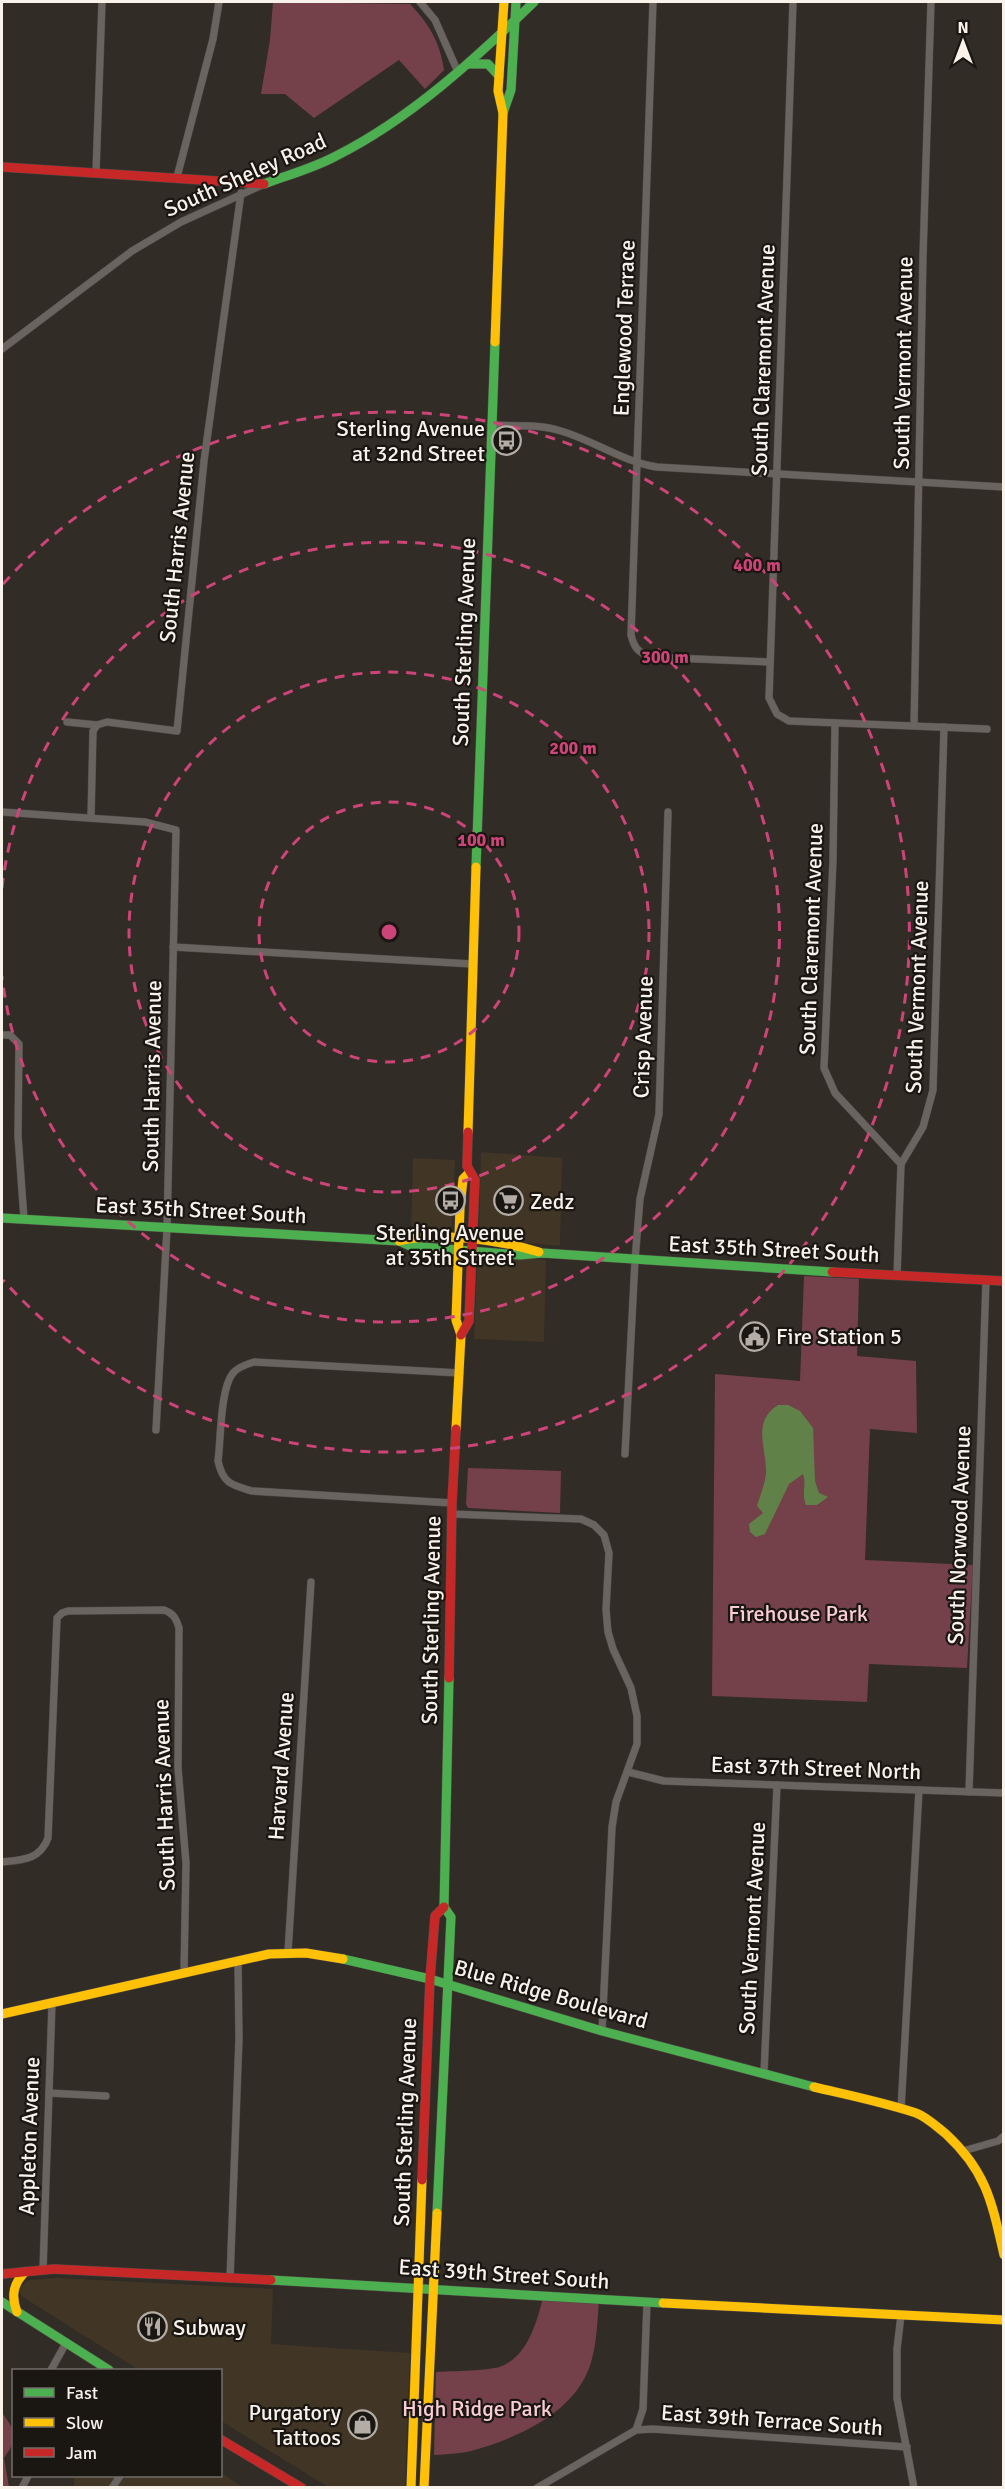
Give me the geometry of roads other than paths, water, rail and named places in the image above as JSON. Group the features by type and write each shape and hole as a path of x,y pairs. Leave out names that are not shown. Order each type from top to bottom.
{"main road":[{"name":"South Sterling Avenue","path":"461,1335 469,1321 475,1180 469,1173 472,964 503,113 498,91 504,2"},
{"name":"South Sterling Avenue","path":"503,113 511,90 516,2"},
{"name":"South Sheley Road","path":"264,184 360,145 469,64 534,2"},
{"path":"469,64 488,64 499,76"},
{"path":"2,167 264,184"},
{"name":"South Sterling Avenue","path":"424,2487 451,1917 444,1906 452,1503 461,1335 456,1320 463,1179 469,1173"},
{"name":"East 35th Street South","path":"2,1218 399,1241 410,1246 459,1245 520,1255 542,1253 1004,1281"},
{"name":"South Sterling Avenue","path":"411,2487 430,1979 435,1916 444,1906"},
{"name":"Blue Ridge Boulevard","path":"2,2014 288,1952 327,1956 447,1983 602,2031 918,2114 945,2133 963,2151 982,2178 993,2205 1004,2255"},
{"name":"East 39th Street South","path":"2,2274 43,2270 418,2287 647,2302 1004,2320"},
{"path":"17,2312 13,2303 14,2285 25,2272"},
{"path":"2,2302 107,2369"},
{"path":"222,2440 302,2487"}],"street":[{"path":"96,172 102,2"},
{"path":"177,177 213,39 219,2"},
{"path":"420,2 435,20 458,72"},
{"name":"Englewood Terrace","path":"653,2 631,635 634,646 649,657 770,662"},
{"name":"South Claremont Avenue","path":"793,2 769,698 772,708 789,721 835,723 833,860 824,1068 835,1093 901,1164"},
{"name":"South Vermont Avenue","path":"914,726 931,2"},
{"name":"South Sheley Road","path":"2,349 132,251 181,222 264,184"},
{"name":"South Harris Avenue","path":"97,725 107,722 177,731 204,461 241,194"},
{"path":"491,425 534,426 558,430 638,464 1004,488"},
{"path":"2,812 91,818 93,731 97,725 67,722"},
{"path":"835,723 987,729"},
{"name":"South Vermont Avenue","path":"897,1276 901,1164 923,1127 933,1090 944,727"},
{"name":"Crisp Avenue","path":"635,1260 640,1199 659,1114 668,812"},
{"name":"South Harris Avenue","path":"91,818 145,822 176,830 167,1228 156,1430"},
{"path":"173,947 472,964"},
{"path":"2,1035 10,1035 19,1044 18,1136 24,1219"},
{"path":"625,1454 635,1260"},
{"name":"South Norwood Avenue","path":"969,1792 986,1280"},
{"path":"452,1503 252,1491 232,1485 221,1472 219,1461 227,1385 235,1371 246,1364 254,1362 460,1373"},
{"path":"452,1514 580,1519 594,1525 604,1535 609,1553 606,1610 608,1632 613,1649 631,1688 638,1716 637,1744 616,1802 612,1827 602,2031"},
{"name":"Harvard Avenue","path":"288,1952 311,1582"},
{"name":"South Harris Avenue","path":"2,1862 27,1860 41,1852 48,1838 59,1616 69,1611 164,1610 174,1617 179,1628 178,1768 186,1863 184,1973"},
{"name":"East 37th Street North","path":"628,1772 664,1781 1004,1793"},
{"name":"South Vermont Avenue","path":"764,2073 777,1785"},
{"path":"901,2109 919,1790"},
{"path":"230,2279 239,2038 238,1961"},
{"name":"Appleton Avenue","path":"43,2270 52,2003"},
{"path":"49,2093 106,2096"},
{"path":"963,2151 998,2141 1004,2136"},
{"path":"537,2487 636,2430 643,2409 647,2302"},
{"path":"901,2315 897,2349 897,2384 914,2487"},
{"path":"52,2369 66,2343"},
{"name":"East 39th Terrace South","path":"636,2430 653,2429 907,2447"}],"place":[{"name":"Sterling Avenue at 32nd Street","path":"506,441"},
{"name":"Sterling Avenue at 35th Street","path":"450,1200"},
{"name":"Zedz","path":"509,1201"},
{"name":"Fire Station 5","path":"755,1336"},
{"name":"Subway","path":"152,2327"},
{"name":"Purgatory Tattoos","path":"362,2425"}],"park label":[{"name":"Firehouse Park","path":"798,1613"},
{"name":"High Ridge Park","path":"477,2408"}]}
